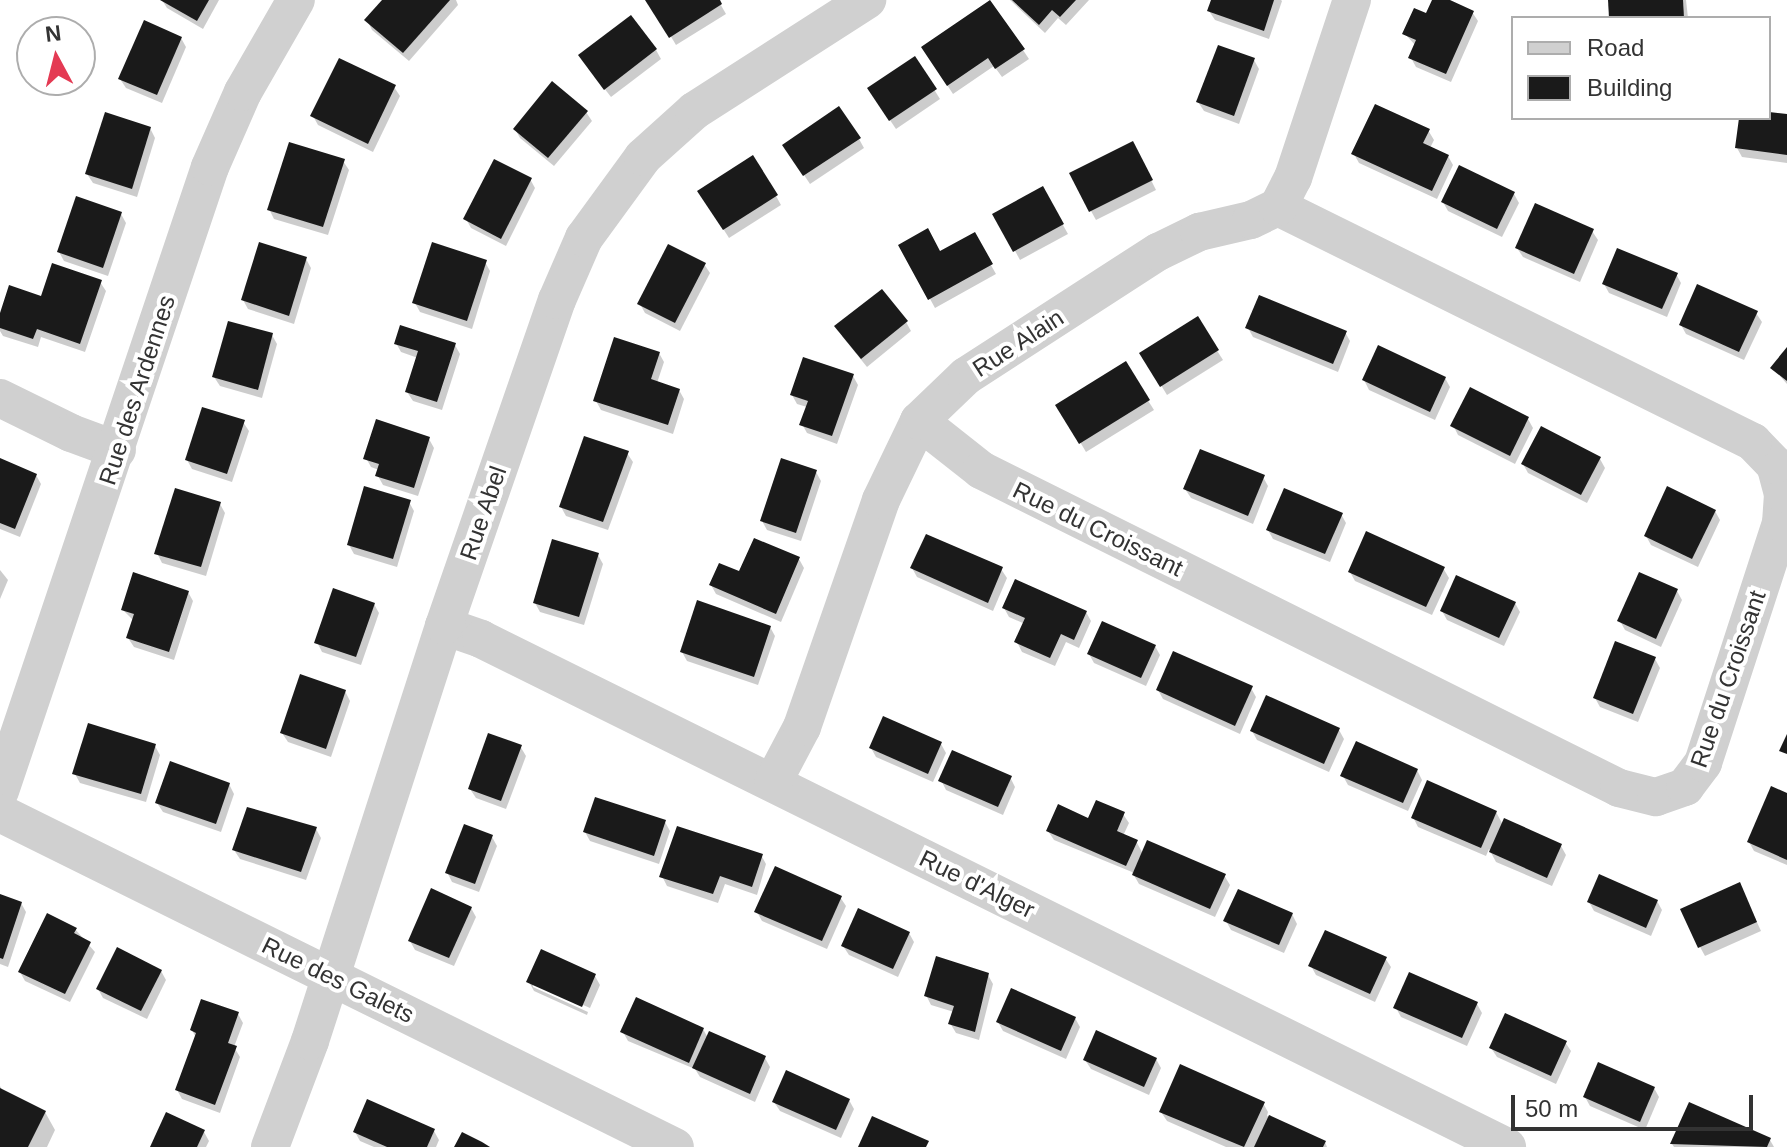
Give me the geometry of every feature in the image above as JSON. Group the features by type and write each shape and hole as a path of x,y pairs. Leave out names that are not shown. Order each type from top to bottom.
{"street":[{"name":"Rue des Ardennes","path":"0,791 210,167 254,70 296,0"},
{"name":"Rue Abel","path":"270,1147 330,976 444,626 557,300 584,238 643,157 694,111 867,0"},
{"path":"1278,207 1293,178 1352,0"},
{"name":"Rue Alain","path":"773,782 802,727 881,500 919,421 966,376 1158,252 1199,232 1251,220 1278,207"},
{"name":"Rue du Croissant","path":"919,421 981,470 1619,788 1656,797 1685,787 1703,763 1781,523 1783,494 1775,465 1753,442 1278,207"},
{"path":"0,398 71,433 117,450"},
{"name":"Rue d'Alger","path":"444,626 481,639 773,782 1507,1147"},
{"name":"Rue des Galets","path":"0,813 675,1147"}],"building":[{"path":"160,0 209,0 197,21"},
{"path":"382,0 450,0 403,53 364,20"},
{"path":"645,0 720,0 722,4 669,38"},
{"path":"990,0 1025,49 995,69 988,58 947,86 921,47"},
{"path":"1012,0 1076,0 1060,17 1052,10 1039,25"},
{"path":"1211,0 1274,0 1264,31 1207,11"},
{"path":"1432,0 1450,0 1474,11 1446,74 1408,58 1416,40 1402,34 1414,8 1426,13"},
{"path":"1608,0 1683,0 1684,16 1609,16"},
{"path":"631,15 657,49 604,90 578,55"},
{"path":"144,20 182,37 157,95 118,79"},
{"path":"1218,45 1255,58 1234,116 1196,102"},
{"path":"915,56 937,89 889,121 867,88"},
{"path":"339,58 396,85 368,144 310,116"},
{"path":"552,81 588,111 548,158 513,129"},
{"path":"1375,104 1430,129 1423,143 1449,155 1432,191 1351,154"},
{"path":"839,106 861,138 803,176 782,145"},
{"path":"105,112 151,127 132,189 85,174"},
{"path":"1771,112 1787,114 1787,155 1735,148 1739,120 1771,120"},
{"path":"1133,141 1153,180 1089,212 1069,173"},
{"path":"289,142 345,159 323,227 267,210"},
{"path":"753,155 778,195 723,230 697,191"},
{"path":"494,159 532,178 501,239 463,219"},
{"path":"1459,165 1515,192 1497,229 1441,202"},
{"path":"1043,186 1064,224 1013,252 992,214"},
{"path":"76,196 122,212 103,268 57,252"},
{"path":"1535,203 1594,229 1574,274 1515,248"},
{"path":"928,228 940,251 975,232 993,264 928,300 898,245"},
{"path":"259,242 307,257 289,316 241,300"},
{"path":"432,242 487,260 467,321 412,303"},
{"path":"668,244 706,263 675,323 637,304"},
{"path":"1617,248 1678,273 1662,309 1602,284"},
{"path":"52,263 102,280 80,344 37,329 33,339 0,328 0,313 9,285 41,296"},
{"path":"1697,284 1758,311 1739,352 1679,325"},
{"path":"882,289 908,321 861,359 834,326"},
{"path":"1259,295 1347,331 1333,364 1245,328"},
{"path":"1198,316 1219,350 1160,387 1139,353"},
{"path":"228,321 273,333 258,390 212,377"},
{"path":"400,325 456,343 437,402 405,392 418,351 394,344"},
{"path":"614,337 660,352 651,379 680,389 668,425 593,401"},
{"path":"1378,345 1446,377 1430,412 1362,380"},
{"path":"1787,347 1787,381 1770,368"},
{"path":"803,357 854,374 832,436 799,425 808,401 790,395"},
{"path":"1126,361 1150,400 1079,444 1055,405"},
{"path":"1470,387 1529,417 1510,456 1450,426"},
{"path":"202,407 245,420 227,474 185,460"},
{"path":"376,419 430,437 414,488 375,476 379,464 363,459"},
{"path":"1541,426 1601,457 1581,495 1521,464"},
{"path":"584,436 629,451 603,522 559,507"},
{"path":"1200,449 1265,475 1248,516 1183,489"},
{"path":"0,458 37,474 15,529 0,523"},
{"path":"781,458 817,470 796,533 760,521"},
{"path":"364,486 411,500 393,559 347,545"},
{"path":"1667,486 1716,510 1692,559 1644,536"},
{"path":"175,488 221,502 201,567 154,554"},
{"path":"1284,488 1343,513 1325,554 1266,530"},
{"path":"1366,531 1445,567 1426,607 1348,572"},
{"path":"926,534 1003,567 988,603 910,568"},
{"path":"754,538 800,557 776,614 709,585 719,563 739,571"},
{"path":"552,539 599,553 579,617 533,603"},
{"path":"133,572 189,591 169,652 126,638 134,614 121,610"},
{"path":"1639,572 1678,589 1656,639 1617,621"},
{"path":"1456,575 1516,602 1499,638 1440,611"},
{"path":"1015,579 1087,611 1074,640 1061,634 1050,658 1014,642 1025,618 1002,608"},
{"path":"333,588 375,603 356,657 314,643"},
{"path":"697,600 771,626 754,677 680,652"},
{"path":"1102,621 1156,645 1141,678 1087,654"},
{"path":"1615,641 1656,657 1633,714 1593,698"},
{"path":"1173,651 1253,686 1235,726 1156,690"},
{"path":"300,674 346,690 326,749 280,733"},
{"path":"1266,695 1340,728 1324,764 1250,731"},
{"path":"883,716 942,742 928,774 869,748"},
{"path":"88,723 156,744 141,794 72,774"},
{"path":"488,733 522,745 501,801 468,789"},
{"path":"1787,734 1787,754 1779,751"},
{"path":"1356,741 1418,769 1403,803 1340,776"},
{"path":"952,750 1012,776 998,807 938,781"},
{"path":"170,761 230,783 216,824 155,803"},
{"path":"1427,780 1497,811 1481,848 1411,818"},
{"path":"1771,786 1787,793 1787,860 1747,842"},
{"path":"595,797 666,820 654,856 583,832"},
{"path":"1096,800 1125,812 1117,831 1138,840 1126,866 1046,831 1058,804 1088,818"},
{"path":"247,807 317,827 301,872 232,850"},
{"path":"1504,818 1562,844 1547,878 1489,852"},
{"path":"464,824 493,835 475,884 445,873"},
{"path":"677,826 763,854 752,887 720,876 713,894 659,877"},
{"path":"1147,840 1226,874 1210,909 1132,875"},
{"path":"775,866 842,896 822,941 754,912"},
{"path":"1599,874 1658,900 1646,928 1587,902"},
{"path":"1740,882 1757,922 1698,948 1680,909"},
{"path":"431,888 472,907 449,958 408,941"},
{"path":"1238,889 1293,913 1279,945 1223,921"},
{"path":"0,894 22,902 3,959 0,958"},
{"path":"858,908 910,932 893,969 841,946"},
{"path":"47,913 77,928 74,933 91,942 65,994 18,972"},
{"path":"1325,930 1387,957 1370,994 1308,966"},
{"path":"117,947 162,970 141,1011 96,989"},
{"path":"541,949 596,974 582,1007 526,982"},
{"path":"936,956 989,973 975,1032 948,1024 954,1006 924,996"},
{"path":"1409,972 1478,1002 1462,1038 1393,1008"},
{"path":"1011,988 1076,1017 1061,1051 996,1022"},
{"path":"636,997 704,1028 689,1063 620,1032"},
{"path":"201,999 239,1012 228,1043 237,1046 215,1105 175,1090 196,1033 190,1030"},
{"path":"1505,1013 1567,1041 1551,1076 1489,1048"},
{"path":"1096,1030 1157,1058 1144,1087 1083,1060"},
{"path":"709,1031 766,1056 750,1094 692,1068"},
{"path":"1598,1062 1655,1087 1640,1122 1583,1097"},
{"path":"1180,1064 1265,1102 1244,1147 1159,1112"},
{"path":"786,1070 850,1099 836,1130 772,1102"},
{"path":"0,1088 46,1111 28,1147 0,1147"},
{"path":"367,1099 435,1129 427,1147 387,1147 353,1132"},
{"path":"1689,1102 1771,1138 1767,1147 1670,1144"},
{"path":"166,1112 205,1130 197,1147 150,1147"},
{"path":"1269,1115 1326,1141 1323,1147 1254,1147"},
{"path":"872,1116 929,1141 926,1147 858,1147"},
{"path":"462,1132 482,1142 490,1147 454,1147"}]}
